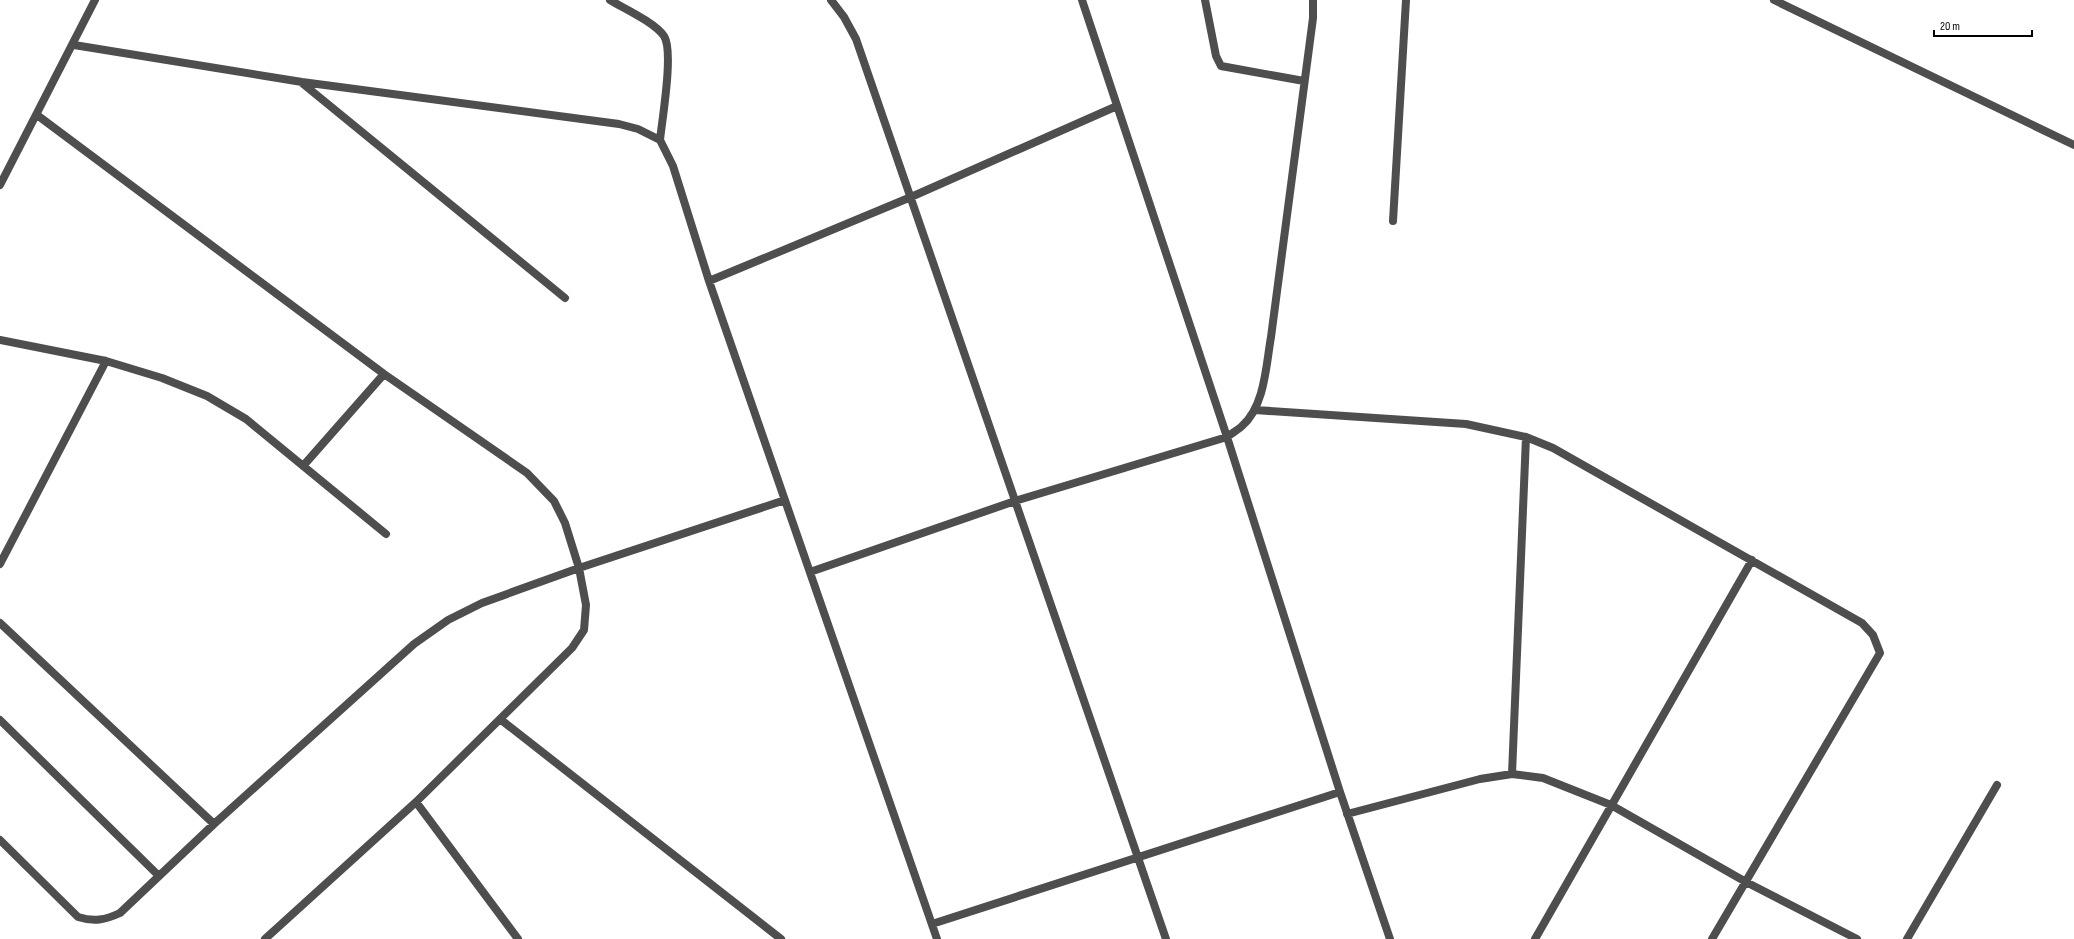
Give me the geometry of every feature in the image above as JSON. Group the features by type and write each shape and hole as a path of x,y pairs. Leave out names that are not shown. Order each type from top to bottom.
{"street":[{"path":"0,185 74,45 95,0"},
{"path":"610,0 652,26 664,37 668,60 660,140 673,166 709,281 937,939"},
{"path":"831,0 844,17 856,38 1166,939"},
{"path":"1082,0 1227,437 1347,814 1390,939"},
{"path":"1205,0 1216,56 1221,66 1304,81"},
{"path":"810,572 1015,501 1227,437 1243,426 1255,410 1263,383 1271,337 1313,18 1313,0"},
{"path":"1393,221 1406,0"},
{"path":"1774,0 2074,145"},
{"path":"74,45 302,82 619,124 638,129 660,140"},
{"path":"302,82 565,298"},
{"path":"709,281 910,197 1117,106"},
{"path":"37,115 384,374 527,473 554,501 565,523 579,568 586,605 584,630 572,648 416,802 265,939"},
{"path":"0,340 106,361 162,378 207,396 246,419 386,534"},
{"path":"0,564 106,361"},
{"path":"303,466 384,374"},
{"path":"1255,410 1466,424 1526,437 1553,448 1862,623 1872,635 1880,653 1712,939"},
{"path":"1512,774 1526,437"},
{"path":"0,840 78,917 91,921 107,919 120,913 214,824 414,644 448,620 482,603 579,568 785,500"},
{"path":"1535,939 1752,560"},
{"path":"0,624 214,824"},
{"path":"500,719 781,939"},
{"path":"0,720 159,876"},
{"path":"1347,814 1480,779 1512,774 1543,778 1611,805 1746,882 1857,939"},
{"path":"1907,939 1997,785"},
{"path":"932,924 1137,856 1340,792"},
{"path":"416,802 518,939"}]}
